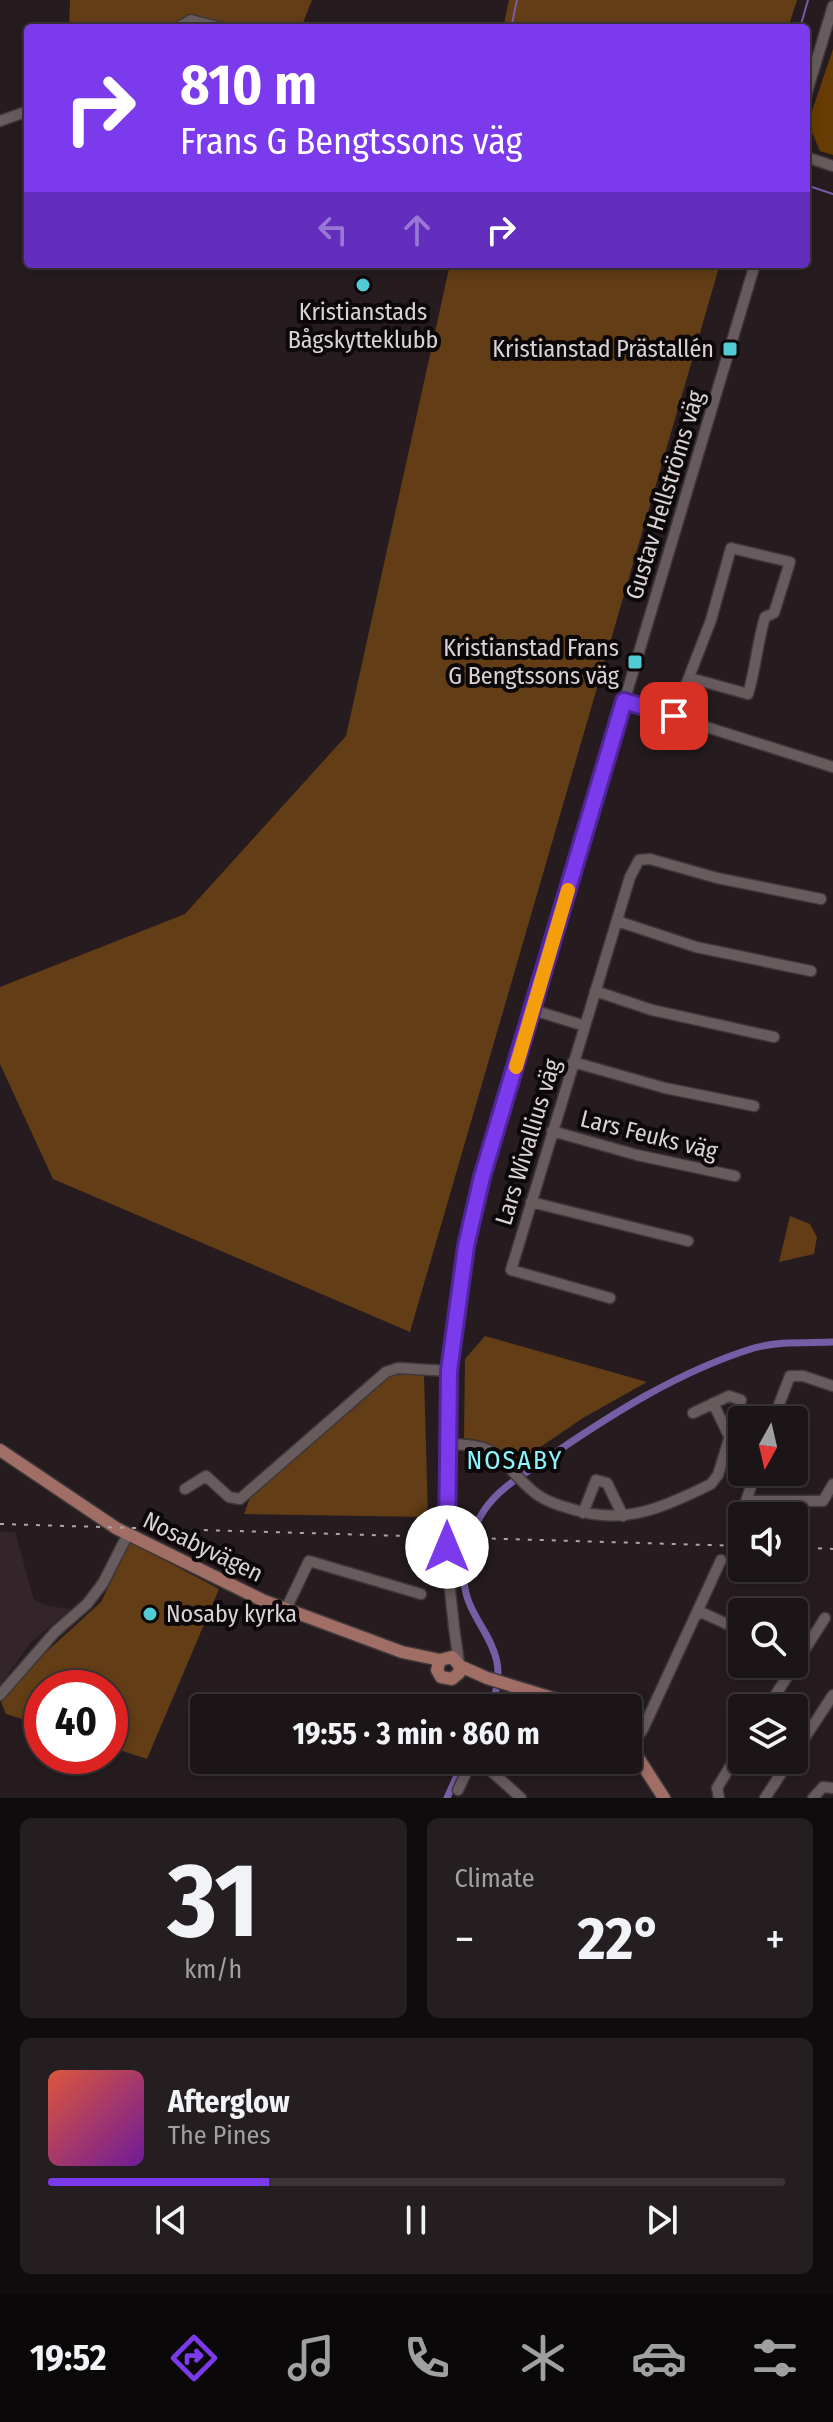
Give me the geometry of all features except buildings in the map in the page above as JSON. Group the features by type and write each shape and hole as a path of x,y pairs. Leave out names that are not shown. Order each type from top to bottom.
{"main road":[{"name":"Nosabyvägen","path":"0,1450 128,1534 286,1609 402,1652 540,1694"},
{"path":"642,1763 664,1798"}],"street":[{"path":"810,82 833,6"},
{"path":"184,24 191,20 206,24"},
{"path":"0,121 24,112"},
{"path":"810,158 833,166"},
{"name":"Gustav Hellströms väg","path":"450,1666 452,1628 447,1537 449,1371 466,1246 482,1177 754,268"},
{"path":"674,716 714,612 731,548 790,562 774,613 765,617 755,652 758,662 748,694 690,678"},
{"path":"624,701 833,767"},
{"name":"Lars Wivallius väg","path":"610,1298 511,1270 634,867 644,858 717,878 821,899"},
{"path":"617,921 696,947 811,971"},
{"path":"595,991 652,1010 774,1037"},
{"path":"533,1010 585,1026"},
{"path":"573,1062 665,1088 754,1106"},
{"name":"Lars Feuks väg","path":"552,1131 637,1155 735,1176"},
{"path":"531,1202 688,1241"},
{"path":"185,1489 206,1476 229,1497 240,1499 386,1372 398,1368 449,1371"},
{"path":"778,1406 790,1376 803,1376 833,1386"},
{"path":"693,1413 729,1396 741,1400 739,1406"},
{"path":"713,1403 728,1434"},
{"path":"448,1444 475,1445 494,1450 544,1499 604,1517 652,1512 711,1484 718,1475 728,1444"},
{"path":"583,1513 591,1486 596,1480 602,1480 607,1483 623,1516"},
{"path":"751,1486 746,1501 823,1501 833,1484"},
{"path":"0,1695 55,1632 87,1604 103,1583 128,1534"},
{"path":"642,1730 721,1560"},
{"path":"286,1609 309,1561 421,1594"},
{"path":"697,1614 703,1613 728,1625"},
{"path":"808,1641 825,1618"},
{"path":"516,1694 521,1688"},
{"path":"808,1736 829,1709 833,1695"},
{"path":"719,1798 717,1788 728,1770"},
{"path":"458,1790 468,1774"},
{"path":"492,1774 521,1798"},
{"path":"765,1798 781,1774"},
{"path":"813,1798 823,1787 833,1788"}],"shaded area":[{"path":"70,0 312,0 303,24 69,24"},
{"path":"509,0 797,0 789,24 504,24"},
{"path":"833,49 833,155 820,151 810,128 810,117"},
{"path":"449,268 719,268 410,1332 53,1179 0,1064 0,987 185,914 346,736"},
{"path":"790,1216 810,1224 817,1237 814,1254 779,1262"},
{"path":"485,1336 647,1382 583,1418 514,1465 492,1446 464,1438 465,1359"},
{"path":"424,1374 428,1517 244,1514 251,1495 389,1375"},
{"path":"0,1532 15,1532 34,1600 48,1606 71,1609 31,1642 0,1685"},
{"path":"130,1542 219,1589 147,1759 128,1753 128,1670 26,1670 101,1602"},
{"path":"24,1672 24,1720 6,1714 1,1702"}],"waterway":[{"path":"512,24 517,0"},
{"path":"801,24 808,0"},
{"path":"810,186 833,194"},
{"path":"494,1694 498,1666 470,1606 464,1571 474,1531 491,1501 513,1481 595,1426 699,1369 754,1348 783,1343 833,1342"},
{"path":"447,1798 458,1774"}],"railway":[{"path":"0,1524 728,1546"},
{"path":"808,1548 833,1549"}],"slow traffic":[{"path":"516,1067 568,890"}],"place":[{"name":"Kristianstads Bågskytteklubb","path":"363,285"},
{"name":"Kristianstad Prästallén","path":"730,349"},
{"name":"Kristianstad Frans G Bengtssons väg","path":"635,662"},
{"name":"Nosaby kyrka","path":"150,1614"}],"district":[{"name":"NOSABY","path":"515,1460"}],"route":[{"path":"447,1547 450,1356 459,1284 482,1177 624,701 674,716"}]}
